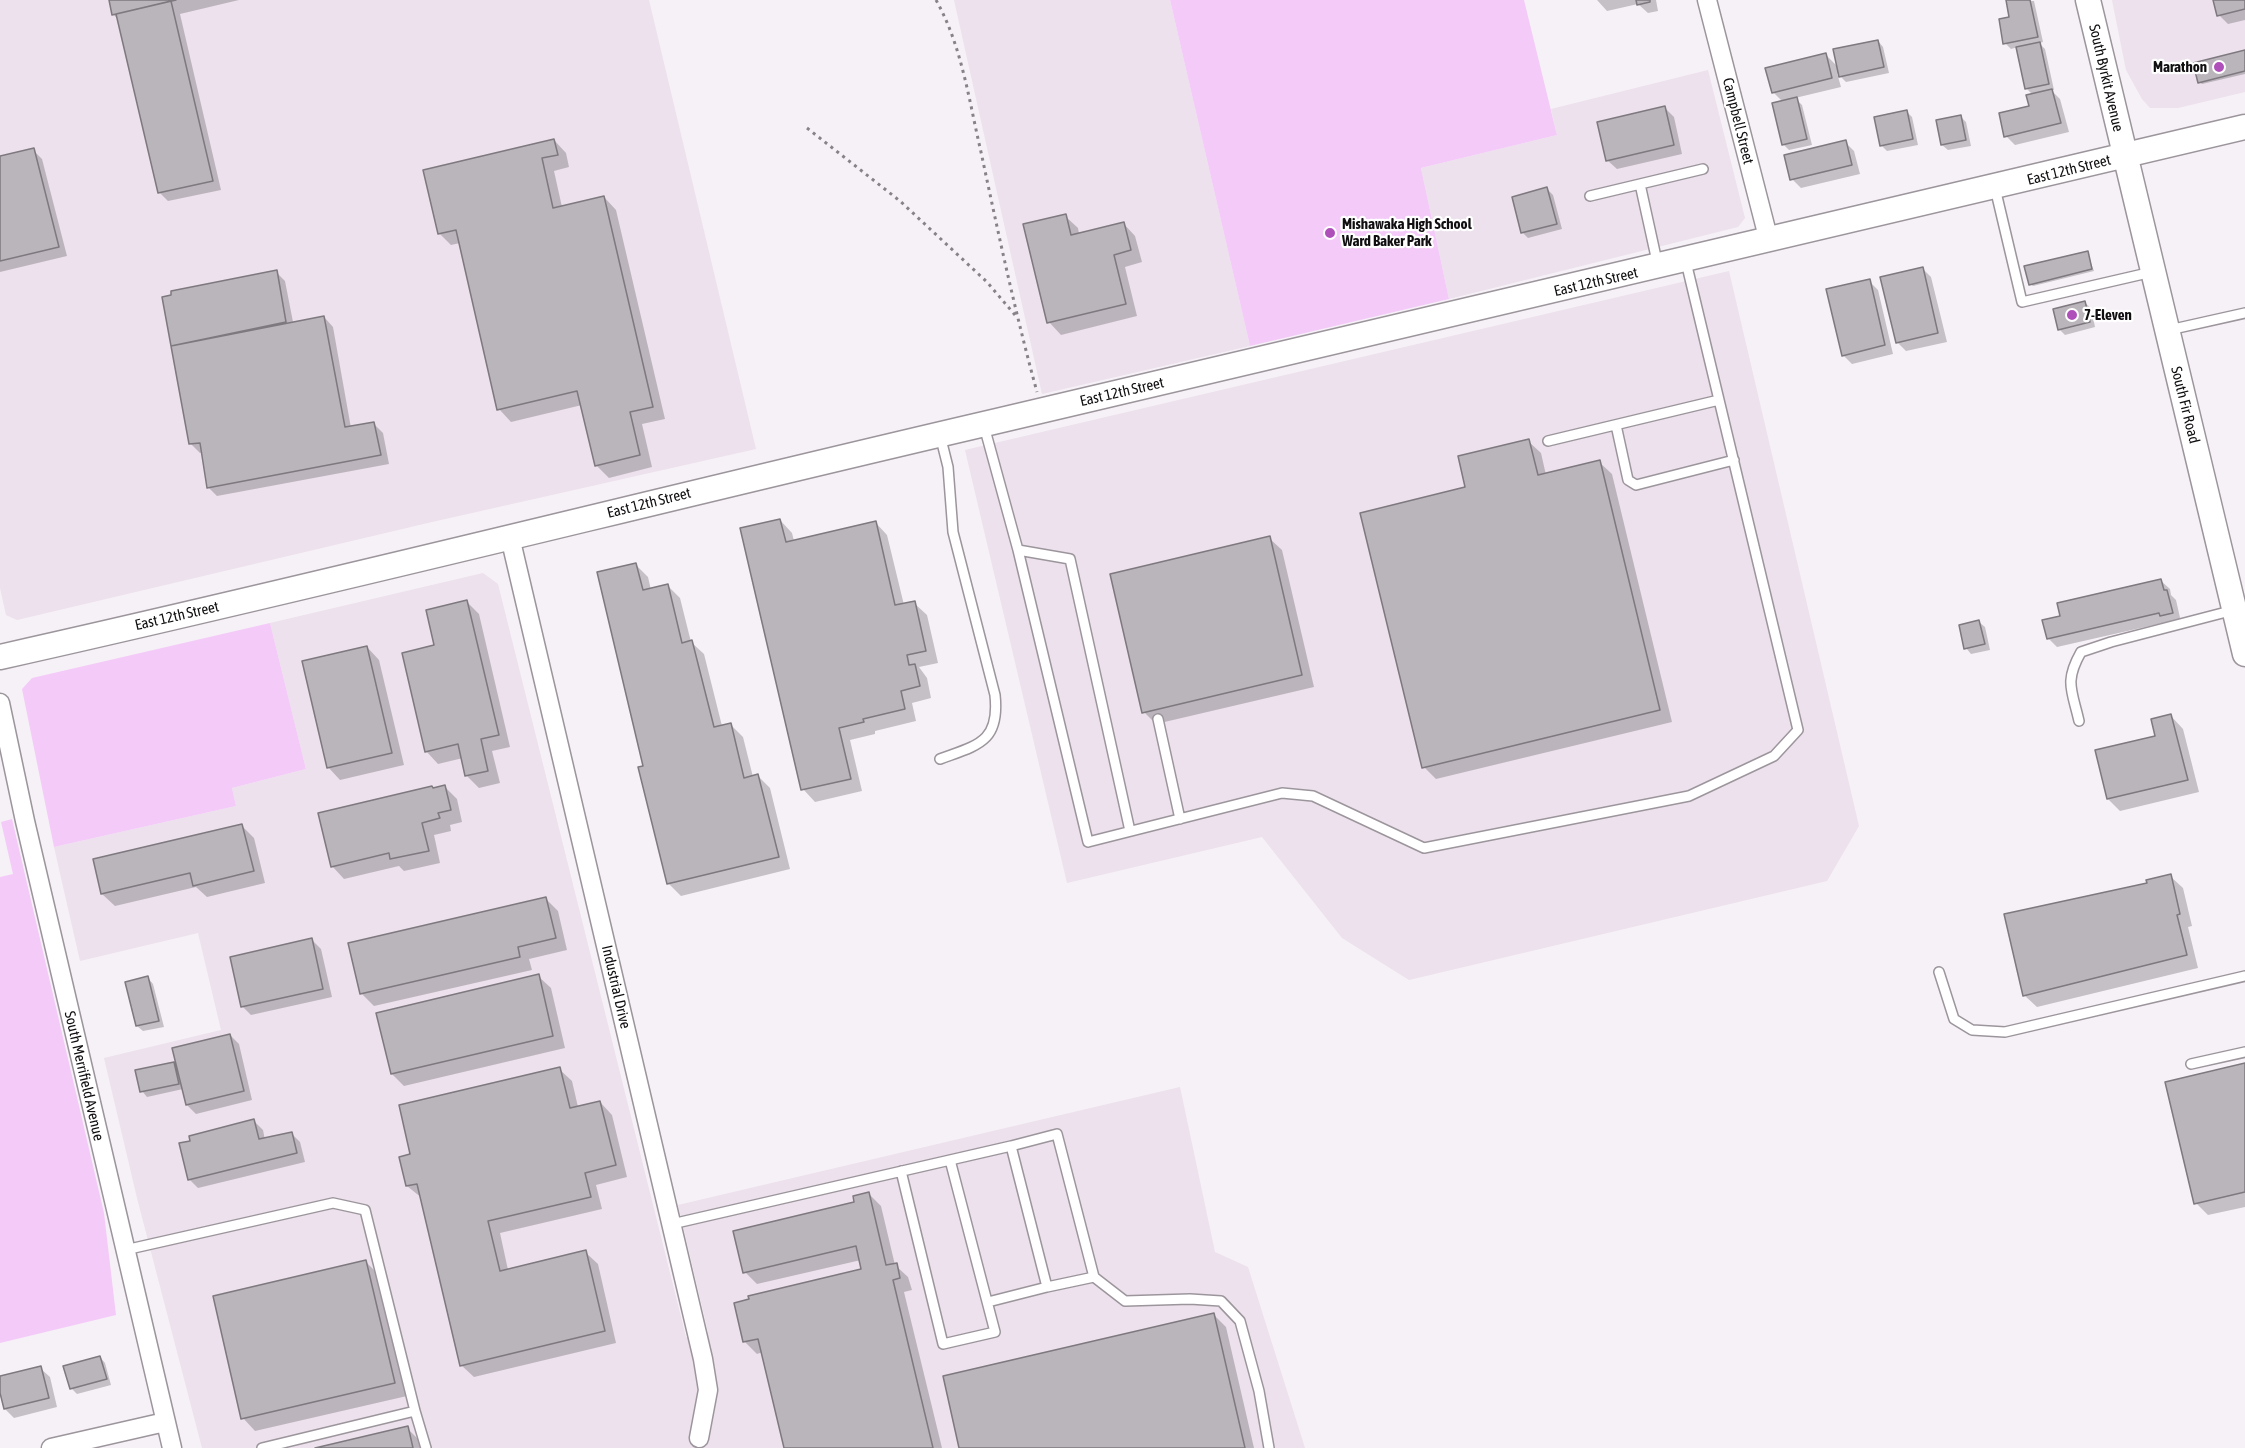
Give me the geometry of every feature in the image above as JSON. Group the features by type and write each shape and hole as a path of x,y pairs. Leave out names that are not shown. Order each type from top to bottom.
{"street":[{"name":"Campbell Street","path":"1707,0 1769,241"},
{"name":"South Byrkit Avenue","path":"2088,0 2125,157"},
{"name":"East 12th Street","path":"0,657 414,561 983,424 1686,262 2245,127"},
{"name":"South Fir Road","path":"2125,157 2166,330 2240,609 2245,654"},
{"name":"Industrial Drive","path":"510,537 703,1359 708,1390 699,1438"},
{"name":"South Merrifield Avenue","path":"0,703 25,821 172,1448"},
{"path":"51,1448 165,1422"}],"lane":[{"path":"1590,196 1703,169"},
{"path":"1640,184 1659,268"},
{"path":"1995,188 2022,302 2152,272"},
{"path":"983,424 1018,550 1088,842 1282,793 1313,796 1424,848 1689,796 1774,756 1798,730 1686,262"},
{"path":"2166,330 2245,313"},
{"path":"1548,441 1719,400"},
{"path":"1616,425 1628,480 1636,485 1734,460"},
{"path":"940,435 948,467 953,532 995,695 997,713 993,728 985,738 974,746 940,759"},
{"path":"1018,550 1070,558 1130,831"},
{"path":"2079,722 2069,680 2081,652 2111,642 2240,609"},
{"path":"1158,719 1180,819"},
{"path":"1938,972 1954,1019 1972,1030 2005,1032 2245,976"},
{"path":"2191,1064 2245,1052"},
{"path":"672,1224 1057,1134 1094,1277 1125,1301 1190,1299 1221,1301 1239,1321 1259,1391 1269,1448"},
{"path":"1011,1146 1047,1287"},
{"path":"902,1171 943,1344 995,1332 951,1160"},
{"path":"125,1250 333,1203 365,1210 426,1448"},
{"path":"988,1302 1094,1277"},
{"path":"262,1448 415,1410"}],"path":[{"path":"936,0 953,34 1016,317 1042,411"},
{"path":"807,128 900,201 987,282 1016,317"}],"shaded area":[{"path":"0,0 649,0 756,449 432,522 17,620 6,615 0,588"},
{"path":"954,0 1170,0 1250,346 1042,394"},
{"name":"Mishawaka High School Ward Baker Park","path":"1170,0 1524,0 1557,135 1421,168 1449,299 1250,346"},
{"path":"2112,0 2245,0 2245,92 2178,108 2150,108 2142,99 2126,70"},
{"path":"1708,70 1745,218 1738,227 1449,299 1421,168 1557,135 1551,109"},
{"path":"1729,271 1859,826 1827,881 1409,980 1342,938 1262,837 1067,883 965,450"},
{"path":"483,573 498,584 686,1337 708,1332 678,1205 1180,1087 1215,1252 1248,1267 1305,1448 202,1448 137,1198 104,1058 221,1030 198,933 80,961 54,847 236,806 232,788 306,769 270,623"},
{"path":"270,623 306,769 232,788 236,806 54,847 22,689 32,678"},
{"path":"12,819 104,1213 116,1315 0,1343 0,877 13,874 1,822"}],"building":[{"path":"109,0 176,0 112,15"},
{"path":"1636,0 1650,0 1650,2 1637,5"},
{"path":"2006,0 2030,0 2038,37 2003,44 1999,19 2009,17"},
{"path":"2213,0 2245,0 2245,9 2217,16"},
{"path":"171,1 213,181 158,193 116,14"},
{"path":"1878,40 1884,67 1839,77 1833,49"},
{"path":"2040,42 2049,84 2025,89 2016,47"},
{"name":"Marathon","path":"2245,50 2245,71 2198,83 2193,63"},
{"path":"1826,53 1832,78 1772,93 1765,68"},
{"path":"2052,89 2061,123 2004,137 1999,113 2029,106 2026,95"},
{"path":"1797,97 1807,139 1782,145 1772,103"},
{"path":"1665,106 1674,145 1606,161 1597,122"},
{"path":"1907,110 1913,139 1880,146 1874,117"},
{"path":"1961,115 1966,140 1941,145 1936,120"},
{"path":"554,139 558,155 542,158 553,208 604,196 653,407 630,412 640,455 595,466 577,391 497,410 456,230 438,234 423,170"},
{"path":"1846,140 1852,165 1790,180 1784,155"},
{"path":"34,148 59,247 0,261 0,156"},
{"path":"1547,187 1557,224 1521,233 1512,197"},
{"path":"1066,214 1071,235 1124,222 1131,250 1114,255 1126,304 1047,323 1023,224"},
{"name":"7-Eleven","path":"2088,251 2092,269 2029,285 2024,266"},
{"path":"1923,267 1938,333 1896,343 1880,277"},
{"path":"277,270 286,322 171,346 162,297 171,295 171,291"},
{"path":"1870,279 1885,345 1842,356 1826,289"},
{"name":"7-Eleven","path":"2085,301 2090,322 2058,330 2053,309"},
{"path":"324,316 345,427 374,422 381,455 207,488 200,443 189,444 171,346"},
{"path":"1529,439 1538,475 1600,460 1660,710 1422,768 1360,513 1465,487 1458,456"},
{"path":"780,519 786,542 876,521 895,605 915,601 926,651 907,655 909,665 915,664 920,686 901,691 905,709 863,719 864,722 839,728 851,779 801,790 740,528"},
{"path":"1270,536 1302,675 1142,713 1110,574"},
{"path":"636,563 643,590 668,584 682,643 692,640 714,727 731,723 744,778 758,774 779,857 667,884 638,767 643,766 597,572"},
{"path":"2161,579 2164,590 2167,590 2173,613 2160,616 2159,613 2047,639 2042,620 2060,616 2057,603"},
{"path":"467,600 499,735 481,739 488,771 465,776 458,744 425,752 402,653 434,645 426,610"},
{"path":"1979,620 1985,644 1964,649 1959,625"},
{"path":"367,646 392,753 327,768 302,661"},
{"path":"2171,714 2188,780 2107,799 2095,750 2155,736 2151,719"},
{"path":"445,785 451,810 438,813 440,818 422,823 429,851 390,859 389,853 331,867 318,813 432,786 433,788"},
{"path":"242,824 254,871 193,886 190,873 101,894 93,859"},
{"path":"2171,874 2180,914 2177,915 2187,955 2023,996 2004,914 2147,883 2146,880"},
{"path":"546,897 556,938 518,947 520,957 360,994 348,943"},
{"path":"312,938 323,989 241,1007 230,957"},
{"path":"539,974 553,1036 391,1074 376,1013"},
{"path":"148,976 159,1021 136,1026 125,982"},
{"path":"230,1034 244,1091 186,1105 172,1048"},
{"path":"174,1062 179,1084 140,1092 135,1070"},
{"path":"2245,1063 2245,1192 2194,1204 2165,1082"},
{"path":"560,1067 570,1108 600,1101 616,1165 585,1173 591,1197 488,1221 500,1271 586,1250 605,1331 460,1366 417,1184 406,1186 399,1157 410,1154 399,1105"},
{"path":"254,1119 259,1139 292,1132 297,1153 188,1180 179,1143 190,1141 189,1136"},
{"path":"869,1192 886,1265 897,1263 900,1278 893,1280 933,1448 784,1448 758,1339 743,1342 734,1303 749,1299 748,1296 861,1269 856,1246 743,1273 733,1231 854,1202 853,1196"},
{"path":"366,1260 395,1383 241,1419 213,1296"},
{"path":"1214,1313 1245,1448 959,1448 943,1376"},
{"path":"100,1356 107,1379 70,1389 63,1366"},
{"path":"41,1366 49,1398 4,1409 0,1393 0,1376"},
{"path":"408,1426 413,1448 315,1448"}],"place":[{"name":"Marathon","path":"2219,67"},
{"name":"Mishawaka High School Ward Baker Park","path":"1330,233"},
{"name":"7-Eleven","path":"2072,315"}]}
